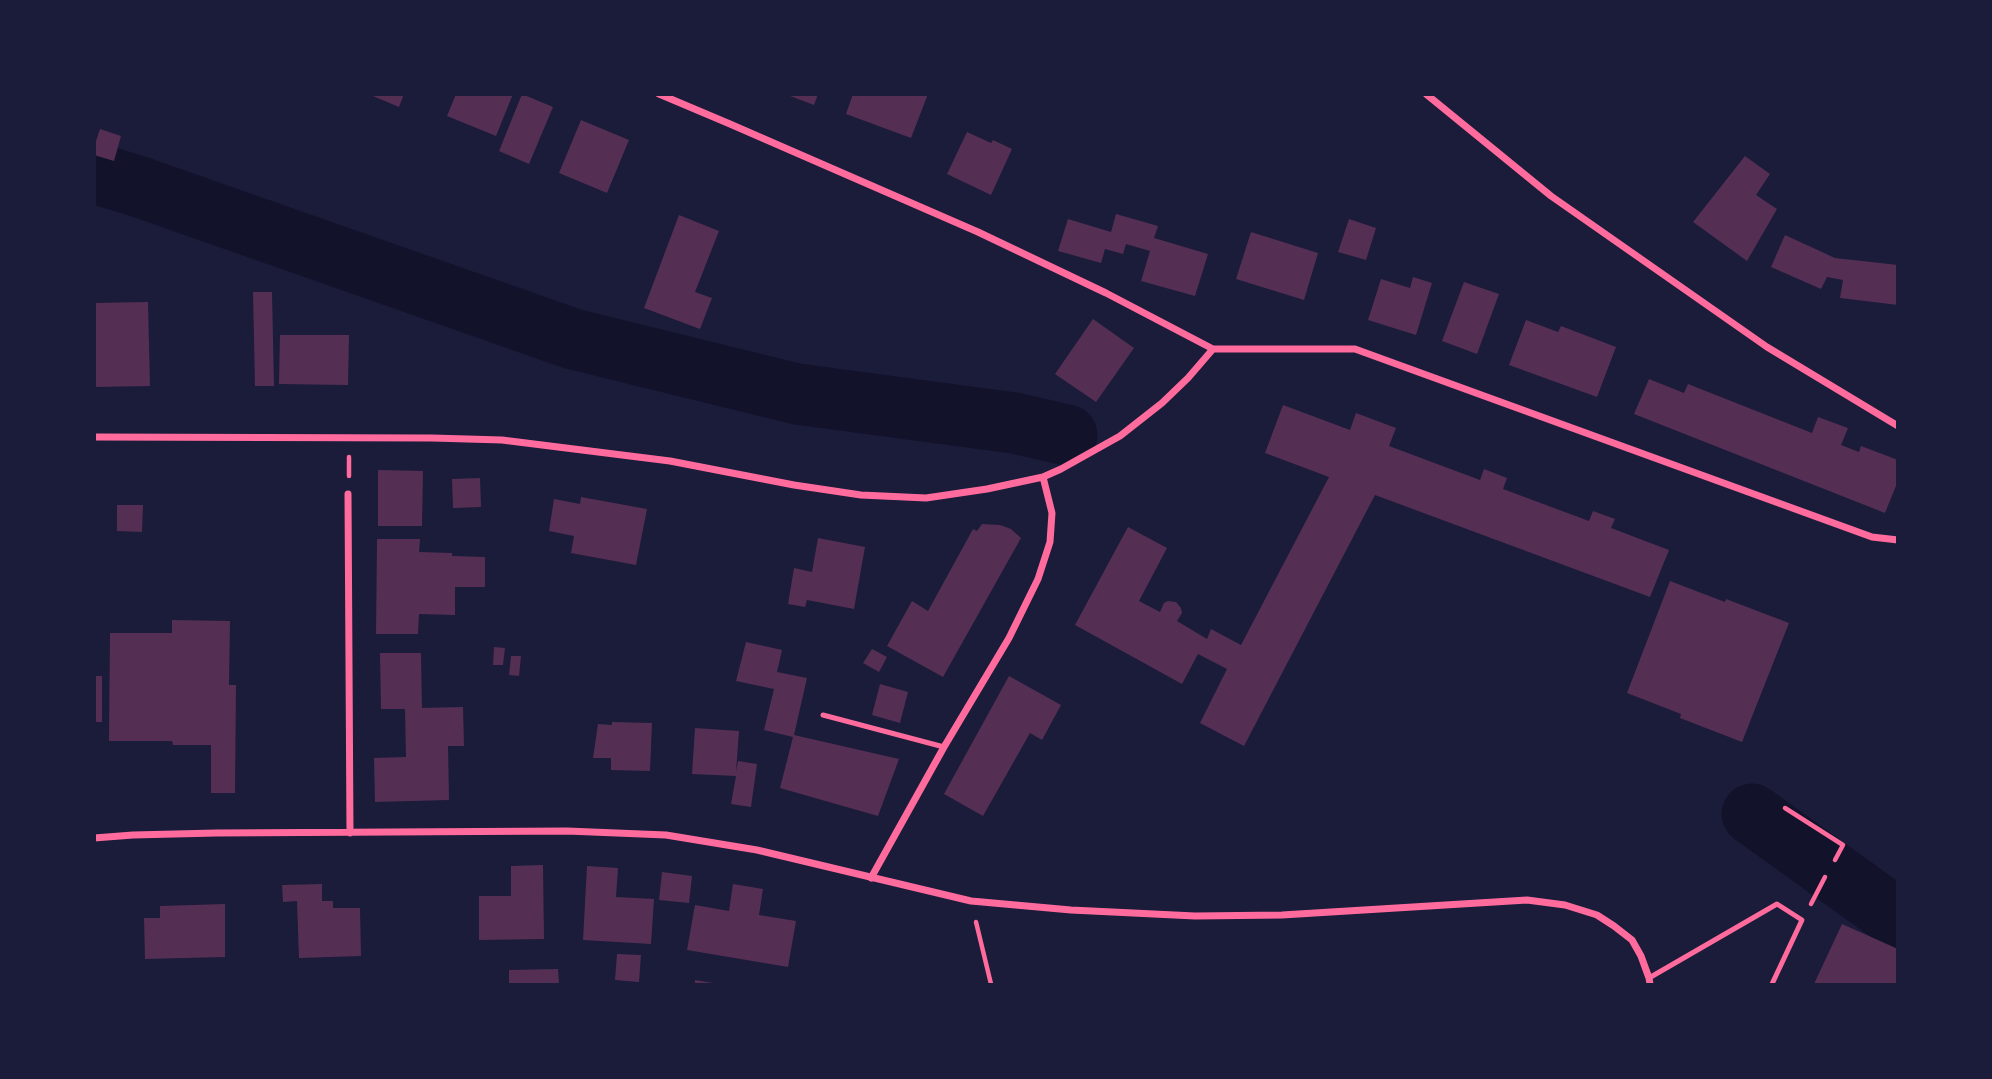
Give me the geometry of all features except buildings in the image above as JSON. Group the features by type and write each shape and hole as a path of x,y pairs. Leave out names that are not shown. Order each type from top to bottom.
{"street":[{"path":"659,94 978,232 1213,349 1355,349 1872,537 1898,540"},
{"path":"1426,94 1551,196 1767,347 1898,426"},
{"path":"94,438 502,440 670,461 861,495 926,498 1043,477 1061,469 1120,436 1162,402 1213,349"},
{"path":"871,878 1009,638 1038,579 1051,542 1052,513 1043,477"},
{"path":"348,494 350,833"},
{"path":"94,838 216,833 566,831 666,835 757,850 971,901 1195,916 1282,915 1527,900 1565,905 1597,915 1632,940 1650,981"}],"lane":[{"path":"823,715 944,747"},
{"path":"1650,981 1777,904 1802,920 1772,985"}],"path":[{"path":"348,494 349,438"},
{"path":"1784,808 1843,845 1835,860"},
{"path":"1802,920 1825,877"},
{"path":"971,901 991,985"}],"waterway":[{"path":"94,173 573,339 797,394 1014,423 1067,435"},
{"path":"1752,814 1898,919"}]}
